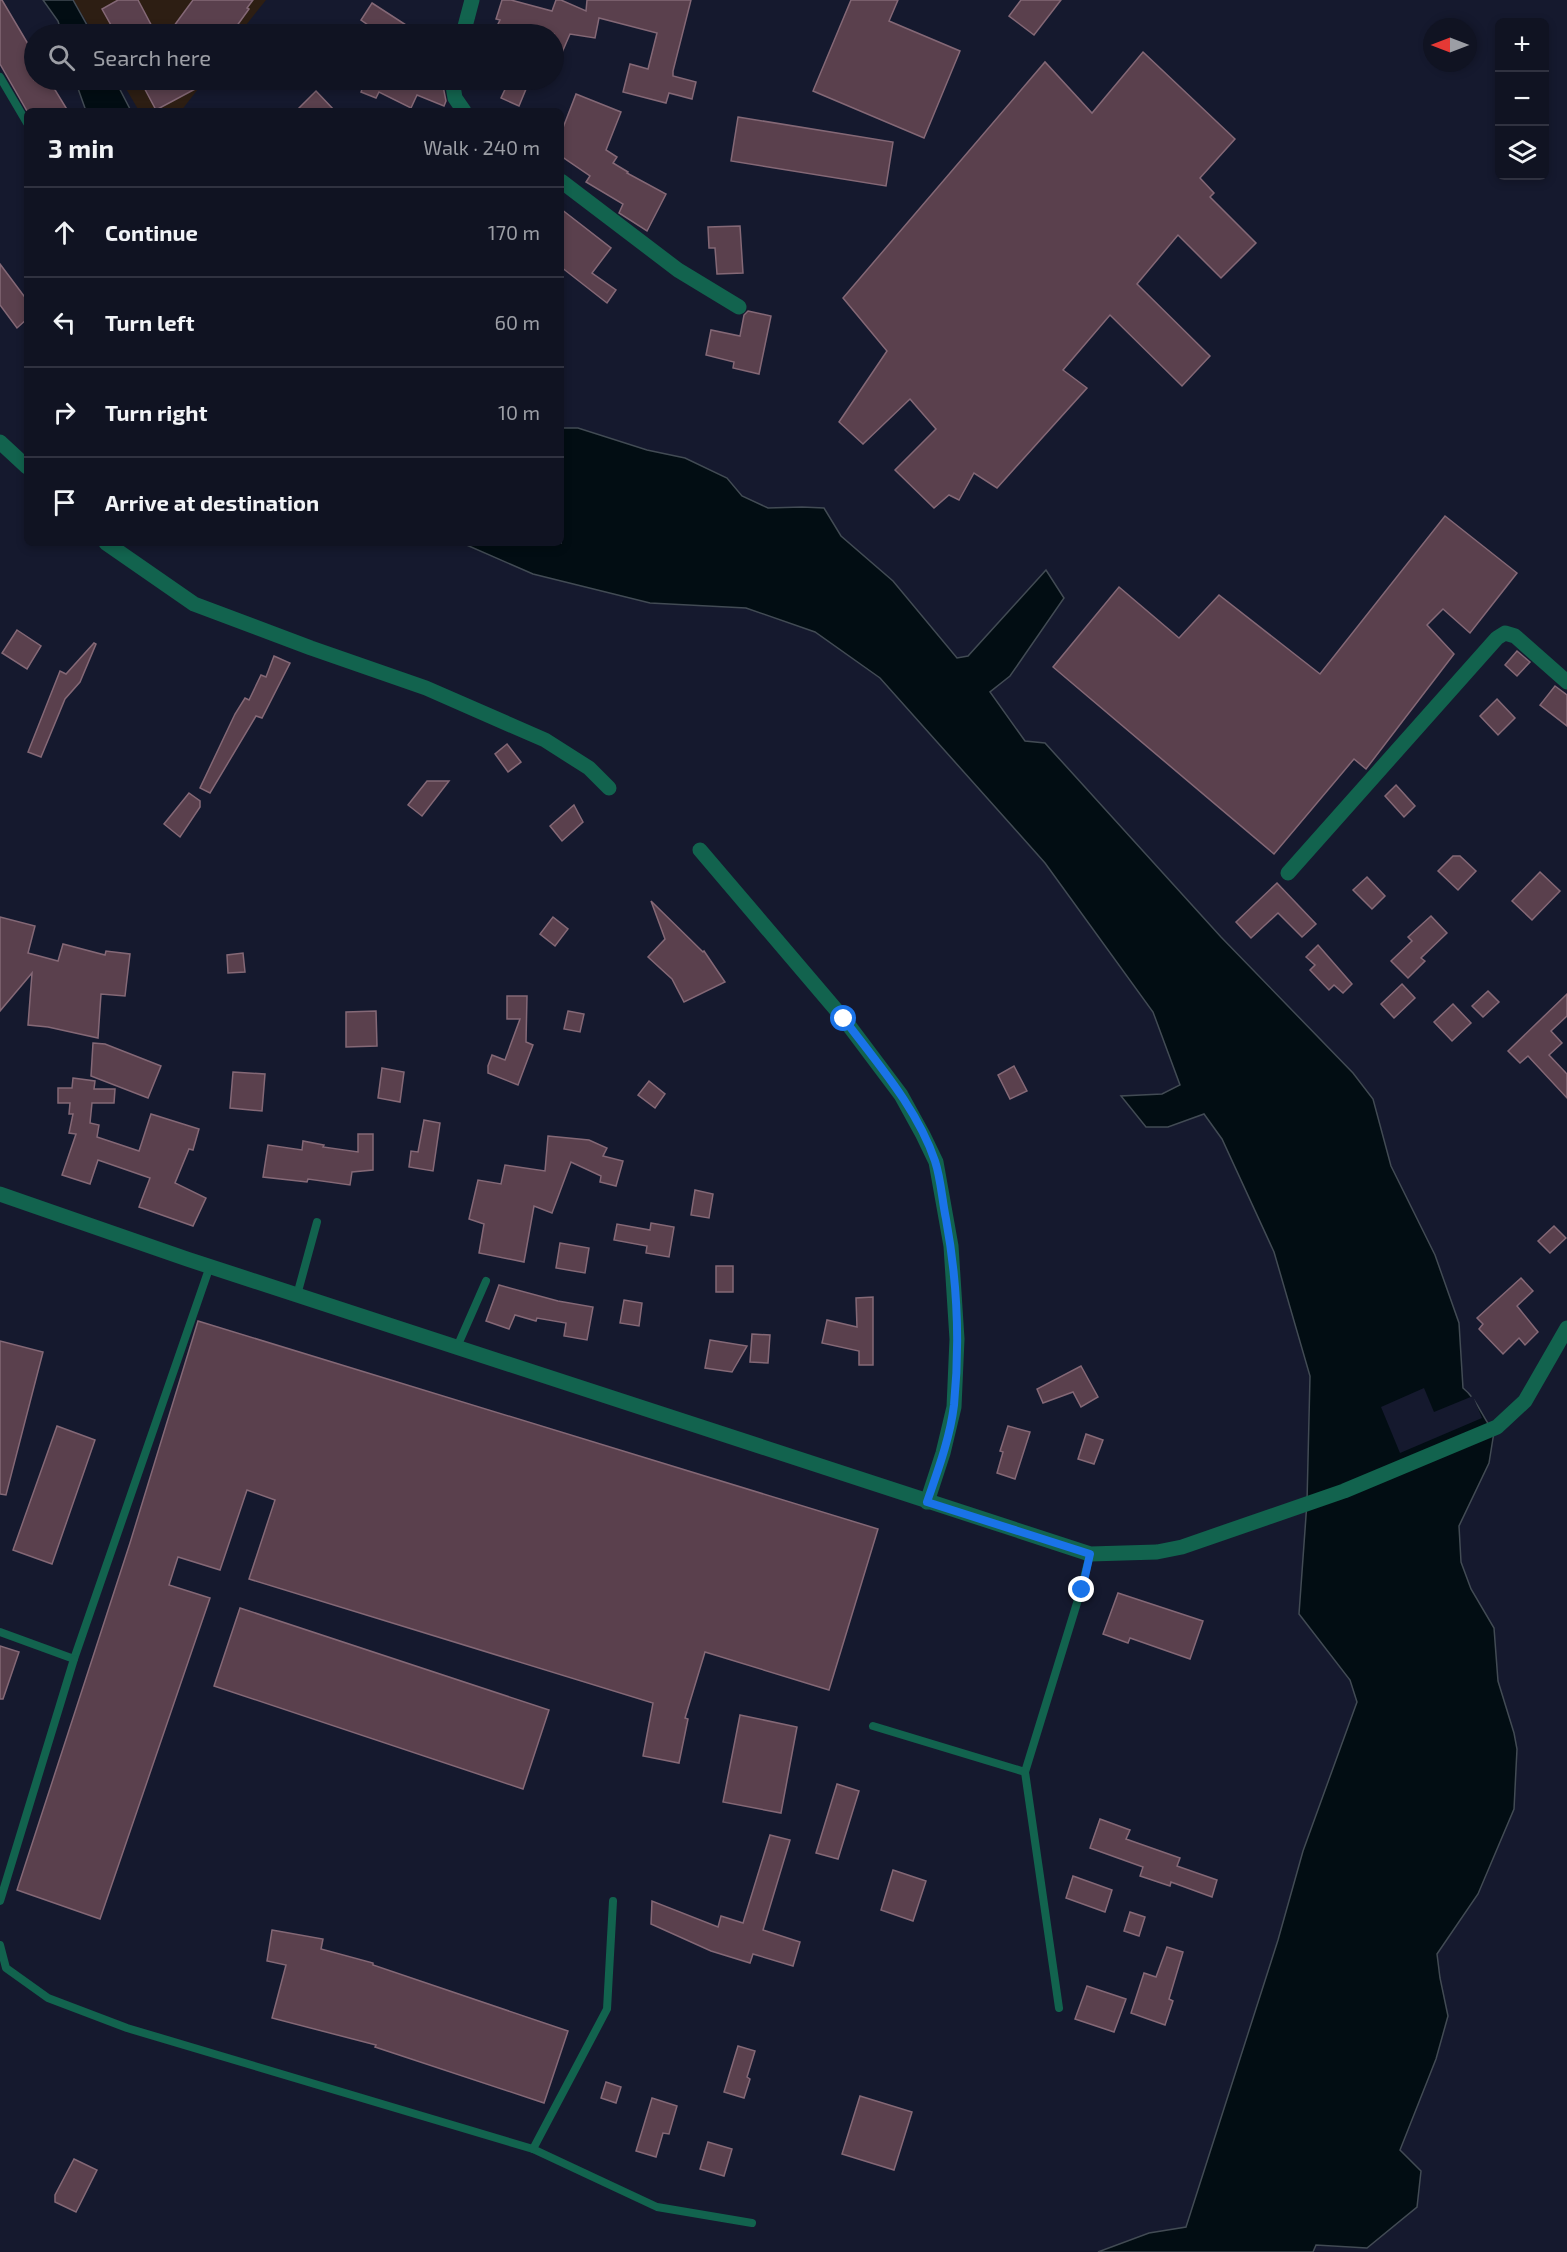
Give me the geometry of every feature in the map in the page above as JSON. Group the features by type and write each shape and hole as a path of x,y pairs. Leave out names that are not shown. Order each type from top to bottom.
{"street":[{"path":"466,24 472,0"},
{"path":"454,90 455,98 463,108"},
{"path":"564,183 678,270 739,307"},
{"path":"0,442 24,464"},
{"path":"110,546 194,604 426,688 544,740 589,768 609,788"},
{"path":"1288,873 1497,638 1505,633 1515,636 1567,682"},
{"path":"700,850 851,1029 901,1095 936,1162 951,1246 957,1338 954,1407 944,1453 927,1502"},
{"path":"0,1194 297,1295 1090,1554 1157,1552 1182,1547 1344,1491 1497,1427 1525,1401 1567,1328"}],"lane":[{"path":"0,77 24,118"},
{"path":"297,1295 317,1221"},
{"path":"0,1901 74,1659 210,1266"},
{"path":"457,1347 486,1281"},
{"path":"1059,2008 1025,1772 1082,1590 1090,1554"},
{"path":"0,1632 74,1659"},
{"path":"873,1726 1025,1772"},
{"path":"533,2149 606,2009 613,1901"},
{"path":"0,1945 6,1968 48,1998 127,2028 533,2149 657,2207 752,2223"}],"shaded area":[{"path":"43,0 73,0 86,24 59,24"},
{"path":"73,0 266,0 247,24 88,24"},
{"path":"79,90 120,90 129,108 85,108"},
{"path":"127,90 197,90 183,108 137,108"},
{"path":"564,428 578,428 647,450 685,458 727,478 742,496 768,508 824,508 841,536 893,581 957,658 968,656 1046,570 1064,598 1010,676 990,692 1025,741 1045,743 1221,937 1353,1073 1373,1099 1391,1166 1435,1255 1459,1323 1463,1388 1472,1397 1494,1432 1489,1463 1459,1526 1461,1562 1471,1589 1494,1628 1498,1681 1517,1749 1514,1809 1478,1894 1437,1954 1448,2016 1436,2059 1400,2150 1421,2171 1417,2207 1367,2248 1316,2245 1313,2252 1098,2252 1149,2233 1186,2227 1278,1940 1303,1851 1357,1702 1350,1680 1299,1614 1307,1502 1310,1376 1274,1252 1222,1139 1204,1114 1168,1127 1146,1127 1121,1096 1162,1094 1180,1085 1153,1012 1045,863 880,678 815,632 746,608 650,603 533,574 469,546 564,546"}],"pier":[{"path":"1424,1388 1434,1412 1473,1396 1482,1418 1400,1453 1381,1407"}],"building":[{"path":"0,0 2,0 24,37 24,90 55,90 66,108 25,108 0,64"},
{"path":"118,0 138,0 151,24 110,24 102,9"},
{"path":"193,0 253,0 238,24 175,24"},
{"path":"502,0 511,0 552,11 556,0 561,0 586,11 587,0 691,0 673,76 696,82 692,99 669,93 666,103 623,92 630,64 648,69 657,33 599,18 595,38 570,34 564,48 564,24 498,24 500,20 496,19"},
{"path":"851,0 898,0 889,21 960,51 924,138 813,91"},
{"path":"1021,0 1061,0 1034,35 1009,16"},
{"path":"372,3 405,24 367,24 361,20"},
{"path":"1143,52 1235,139 1200,178 1214,193 1210,197 1256,243 1221,278 1178,235 1137,284 1210,356 1182,386 1110,315 1063,370 1087,388 997,488 974,473 959,500 949,495 934,508 895,470 936,429 910,399 863,444 839,422 887,351 843,298 1045,62 1092,113"},
{"path":"145,90 193,90 160,108 155,108"},
{"path":"362,90 444,90 446,101 444,106 417,95 411,108 379,92 376,98 361,92"},
{"path":"505,90 526,90 519,106 501,98"},
{"path":"316,91 332,108 299,108"},
{"path":"576,94 621,112 606,150 617,157 613,163 666,194 647,231 619,213 623,204 586,182 590,176 564,158 564,125"},
{"path":"738,117 893,142 886,186 731,161"},
{"path":"564,211 611,248 592,273 616,290 607,303 564,269"},
{"path":"740,226 743,273 717,274 715,248 709,248 708,227"},
{"path":"0,264 24,296 24,322 17,328 0,305"},
{"path":"748,311 771,316 759,374 733,368 734,362 706,355 711,330 740,336 744,315"},
{"path":"1445,516 1517,573 1470,633 1443,609 1427,625 1454,654 1366,769 1354,759 1274,854 1053,667 1119,587 1179,638 1219,595 1320,674"},
{"path":"17,630 41,646 27,669 2,653"},
{"path":"94,643 96,644 80,682 65,699 41,757 28,752 60,671 66,674"},
{"path":"1517,651 1530,662 1517,676 1505,665"},
{"path":"274,656 290,663 262,718 256,716 210,793 200,788 235,714 245,698 249,700 261,675 266,677"},
{"path":"1555,686 1567,695 1567,726 1540,705"},
{"path":"1497,699 1515,718 1498,735 1480,716"},
{"path":"507,744 521,762 508,772 495,754"},
{"path":"427,781 449,781 422,816 408,805"},
{"path":"1396,785 1415,806 1404,817 1385,796"},
{"path":"189,793 200,801 200,807 180,837 164,824"},
{"path":"574,805 583,822 562,841 550,826"},
{"path":"1453,856 1460,856 1476,871 1458,890 1438,871"},
{"path":"1540,872 1560,891 1532,920 1512,901"},
{"path":"1367,877 1385,896 1372,909 1353,890"},
{"path":"1277,883 1316,924 1302,937 1278,913 1251,938 1236,922"},
{"path":"651,901 704,951 725,982 684,1002 672,979 648,957 665,939"},
{"path":"1431,916 1447,933 1421,958 1425,961 1408,978 1391,961 1412,941 1408,937"},
{"path":"0,917 35,926 28,953 58,961 63,944 105,955 106,951 130,954 125,996 101,994 98,1038 28,1025 32,973 0,1011"},
{"path":"553,917 568,929 555,946 540,934"},
{"path":"1318,945 1352,984 1343,993 1334,985 1329,990 1310,970 1315,965 1306,957"},
{"path":"243,953 245,972 228,973 227,955"},
{"path":"1402,984 1415,998 1394,1018 1381,1004"},
{"path":"1488,991 1499,1002 1483,1017 1472,1006"},
{"path":"1567,994 1567,1016 1551,1031 1562,1043 1549,1055 1567,1074 1567,1098 1528,1056 1520,1063 1508,1051"},
{"path":"507,996 527,996 526,1042 533,1045 518,1085 488,1073 492,1055 505,1060 520,1019 507,1019"},
{"path":"1453,1004 1471,1023 1452,1041 1434,1022"},
{"path":"376,1011 377,1046 346,1047 346,1012"},
{"path":"568,1011 584,1014 580,1032 564,1029"},
{"path":"93,1043 105,1044 161,1066 148,1098 91,1076"},
{"path":"1014,1066 1027,1091 1010,1099 998,1075"},
{"path":"382,1068 404,1072 400,1102 378,1098"},
{"path":"233,1072 265,1074 262,1111 230,1108"},
{"path":"73,1078 95,1081 94,1089 115,1089 114,1103 92,1103 90,1123 99,1125 97,1137 139,1151 151,1114 199,1129 193,1150 189,1149 175,1183 206,1198 193,1226 139,1207 150,1178 98,1160 90,1184 62,1175 76,1134 69,1133 73,1114 69,1114 70,1103 58,1103 58,1088 72,1088"},
{"path":"649,1081 665,1094 655,1108 638,1095"},
{"path":"424,1120 440,1123 433,1171 409,1167 411,1151 418,1152"},
{"path":"358,1134 373,1134 373,1170 352,1172 350,1185 308,1179 307,1182 263,1177 268,1145 302,1150 303,1141 324,1145 323,1147 358,1152"},
{"path":"548,1136 589,1140 607,1148 603,1156 623,1161 616,1186 600,1182 601,1176 571,1162 552,1213 534,1206 524,1262 479,1253 484,1224 469,1219 478,1180 501,1184 505,1165 545,1171"},
{"path":"695,1190 713,1194 709,1218 691,1215"},
{"path":"651,1223 674,1227 669,1257 646,1253 647,1246 614,1240 617,1224 650,1230"},
{"path":"1554,1226 1566,1238 1550,1253 1538,1241"},
{"path":"560,1243 589,1248 585,1273 556,1268"},
{"path":"716,1266 733,1266 733,1292 716,1292"},
{"path":"1521,1278 1533,1291 1517,1306 1538,1332 1525,1345 1519,1338 1503,1354 1479,1329 1483,1324 1477,1318"},
{"path":"499,1285 558,1301 593,1307 587,1340 564,1336 566,1323 537,1318 536,1321 515,1315 509,1329 486,1321"},
{"path":"873,1297 873,1365 859,1365 859,1351 822,1343 827,1320 857,1327 856,1298"},
{"path":"624,1300 642,1303 639,1326 620,1323"},
{"path":"198,1321 878,1529 829,1690 705,1652 685,1718 688,1719 679,1763 643,1756 653,1703 249,1579 275,1500 247,1490 220,1570 178,1557 169,1585 210,1598 100,1919 17,1890 130,1543"},
{"path":"752,1334 770,1335 768,1363 750,1362"},
{"path":"710,1340 747,1346 732,1372 705,1368"},
{"path":"0,1341 43,1352 6,1495 0,1494"},
{"path":"1081,1366 1098,1397 1081,1407 1073,1392 1043,1403 1037,1389"},
{"path":"57,1426 95,1440 52,1564 13,1550"},
{"path":"1008,1426 1030,1432 1015,1479 997,1473 1003,1452 1000,1451"},
{"path":"1086,1434 1103,1440 1094,1464 1078,1459"},
{"path":"1118,1593 1203,1621 1190,1659 1130,1638 1128,1643 1103,1634"},
{"path":"240,1608 549,1710 523,1789 214,1686"},
{"path":"0,1646 19,1652 3,1699 0,1699"},
{"path":"740,1715 797,1727 781,1813 723,1802"},
{"path":"837,1784 859,1791 838,1859 816,1853"},
{"path":"1100,1819 1130,1830 1126,1839 1180,1858 1177,1866 1217,1880 1212,1897 1171,1882 1170,1886 1140,1876 1143,1867 1090,1848"},
{"path":"770,1835 790,1840 763,1930 800,1942 793,1966 753,1954 750,1963 711,1951 651,1924 652,1901 718,1927 721,1916 743,1923"},
{"path":"893,1870 926,1881 913,1921 881,1910"},
{"path":"1073,1876 1112,1890 1105,1912 1066,1898"},
{"path":"1130,1912 1145,1917 1139,1936 1124,1931"},
{"path":"272,1930 323,1939 321,1949 373,1963 373,1965 568,2031 544,2103 375,2047 376,2045 272,2018 286,1965 267,1961"},
{"path":"1167,1947 1183,1952 1169,1999 1173,2001 1165,2025 1131,2013 1144,1973 1156,1977"},
{"path":"1087,1986 1126,1999 1114,2032 1075,2019"},
{"path":"738,2046 755,2051 747,2077 750,2079 744,2098 724,2092"},
{"path":"606,2082 621,2087 616,2103 601,2098"},
{"path":"860,2096 912,2112 894,2170 842,2154"},
{"path":"652,2098 677,2106 669,2134 663,2133 656,2157 636,2151"},
{"path":"708,2142 732,2149 724,2176 700,2169"},
{"path":"74,2159 97,2170 76,2212 55,2202 55,2195"}],"route":[{"path":"844,1019 901,1095 936,1162 951,1246 957,1338 954,1407 944,1453 927,1502 1090,1554 1082,1590"}]}
